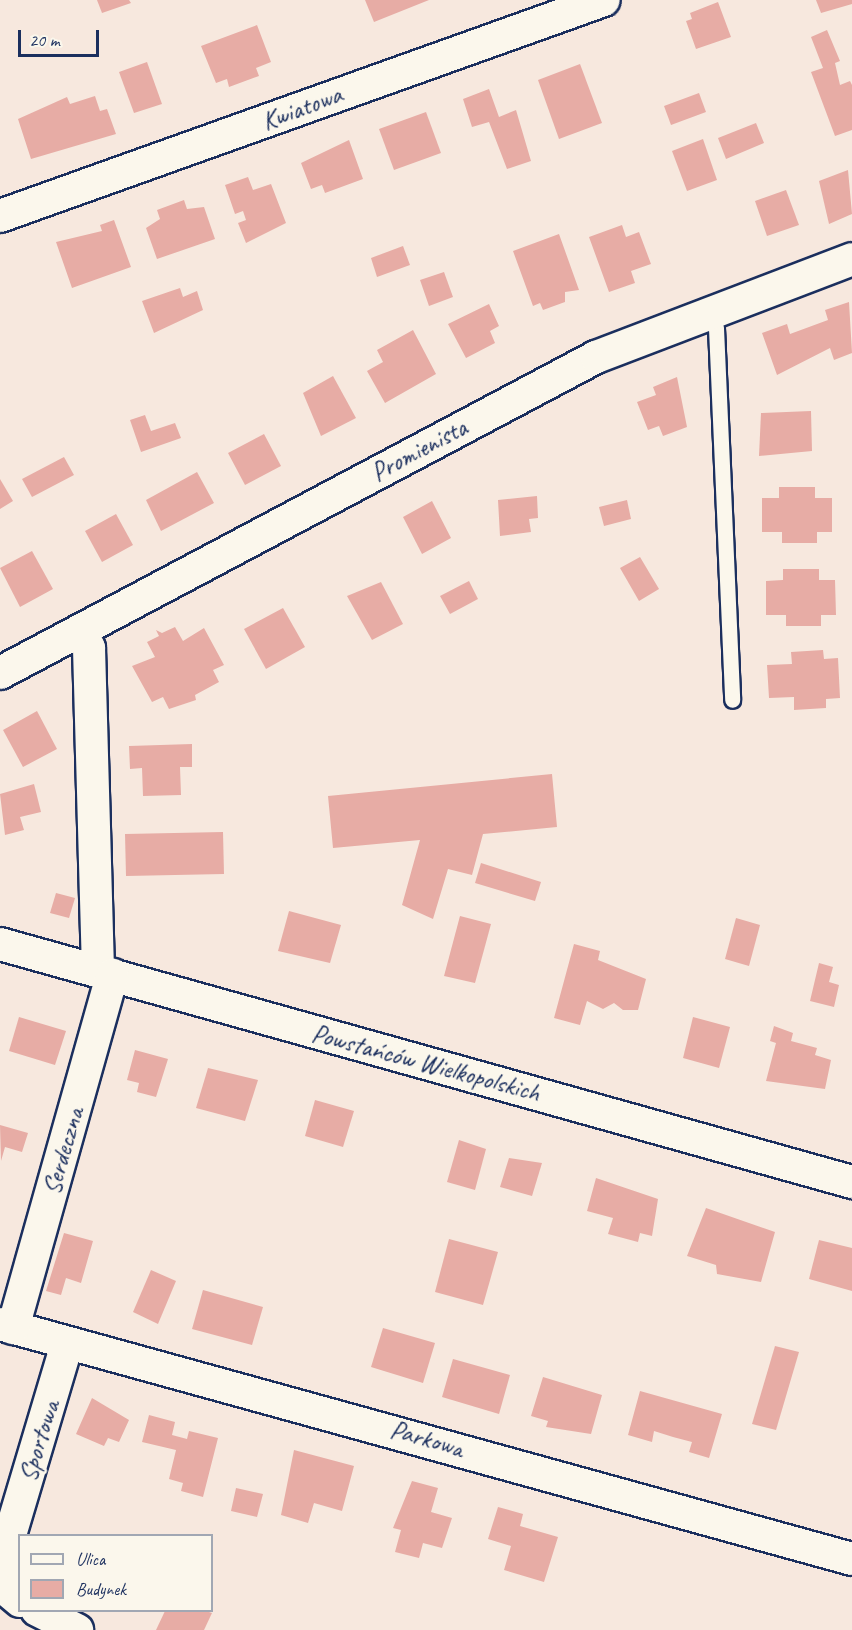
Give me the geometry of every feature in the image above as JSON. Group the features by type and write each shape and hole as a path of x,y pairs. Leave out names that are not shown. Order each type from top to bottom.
{"street":[{"name":"Kwiatowa","path":"0,216 604,0"},
{"name":"Promienista","path":"0,673 596,357 709,310 852,259"},
{"name":"Serdeczna","path":"7,1326 105,973 88,648 81,630"},
{"name":"Powstańców Wielkopolskich","path":"0,944 852,1182"},
{"name":"Parkowa","path":"7,1326 852,1559"},
{"name":"Sportowa","path":"18,1599 2,1586 2,1562 68,1344"},
{"path":"39,1612 77,1630"}],"lane":[{"path":"709,310 716,328 732,700"}],"building":[{"path":"97,0 129,0 131,3 102,13"},
{"path":"365,0 429,0 374,22"},
{"path":"816,0 852,0 852,4 821,13"},
{"path":"718,2 731,37 696,49 686,21 692,19 690,13"},
{"path":"257,25 271,62 256,68 259,76 229,87 227,79 216,83 201,46"},
{"path":"827,30 840,61 835,63 840,85 850,81 852,85 852,130 835,136 811,72 823,68 811,37"},
{"path":"147,62 162,104 134,113 119,72"},
{"path":"580,64 602,123 559,139 538,80"},
{"path":"489,89 499,117 516,110 531,161 507,169 489,122 472,127 463,99"},
{"path":"699,93 706,112 671,125 664,106"},
{"path":"95,96 100,111 107,109 116,134 31,159 18,119 67,97 70,104"},
{"path":"426,112 441,153 394,170 379,129"},
{"path":"756,123 764,143 726,159 718,138"},
{"path":"703,139 717,180 687,191 672,151"},
{"path":"349,140 363,179 325,193 322,185 311,189 301,163"},
{"path":"848,170 852,214 829,224 819,181"},
{"path":"248,177 253,190 271,184 286,223 246,243 238,223 246,220 243,211 235,214 225,185"},
{"path":"786,190 799,225 767,236 755,201"},
{"path":"184,200 187,209 204,207 215,239 157,259 146,228 160,219 157,210"},
{"path":"114,220 131,267 72,288 56,242 102,231 100,225"},
{"path":"622,225 626,237 639,232 651,264 631,271 635,283 609,292 589,237"},
{"path":"559,234 579,290 565,292 565,302 543,310 540,303 533,306 513,251"},
{"path":"403,246 410,265 377,277 371,258"},
{"path":"444,272 453,297 429,306 420,280"},
{"path":"180,288 183,297 197,291 203,310 154,333 142,301"},
{"path":"849,302 852,353 834,360 830,348 777,375 762,333 787,324 790,334 828,320 825,310"},
{"path":"489,304 499,326 490,331 495,343 466,358 448,324"},
{"path":"413,330 436,374 385,403 367,371 383,362 377,350"},
{"path":"333,376 356,418 321,436 303,393"},
{"path":"677,377 687,427 663,436 659,426 648,430 637,402 656,395 653,387"},
{"path":"811,411 812,451 759,456 761,413"},
{"path":"145,415 151,431 175,423 181,438 141,452 130,420"},
{"path":"264,434 281,466 245,485 228,453"},
{"path":"64,457 74,475 32,497 22,479"},
{"path":"197,472 214,503 161,531 146,500"},
{"path":"0,479 13,501 0,509"},
{"path":"779,487 815,487 815,498 832,498 832,532 817,532 817,543 782,543 782,532 762,532 762,498 779,498"},
{"path":"537,496 538,518 529,519 531,532 500,536 498,500"},
{"path":"627,500 631,519 604,526 599,507"},
{"path":"432,501 451,538 422,554 403,517"},
{"path":"116,514 133,545 102,562 85,531"},
{"path":"32,551 53,589 20,607 0,568"},
{"path":"640,557 659,589 639,601 620,568"},
{"path":"783,569 819,569 819,580 835,580 836,615 821,615 821,626 786,626 786,615 766,615 766,581 783,580"},
{"path":"469,581 478,599 450,614 440,596"},
{"path":"381,582 403,624 372,640 347,596"},
{"path":"283,608 305,647 266,669 244,629"},
{"path":"175,627 183,641 204,628 224,665 213,670 219,682 195,695 196,700 169,709 163,697 152,702 132,666 155,657 147,642 159,636 156,630 162,633"},
{"path":"823,650 824,659 838,658 840,698 826,699 826,708 794,710 794,697 769,698 767,665 792,664 791,652"},
{"path":"37,711 57,749 23,767 3,730"},
{"path":"192,744 192,767 180,767 181,795 143,796 142,768 130,769 129,746"},
{"path":"552,774 557,827 483,834 472,875 448,869 433,919 402,905 420,840 333,848 328,796"},
{"path":"34,784 41,812 20,817 24,830 5,835 0,794"},
{"path":"223,832 224,874 126,876 125,834"},
{"path":"481,863 541,882 535,901 475,883"},
{"path":"56,893 75,898 69,918 50,913"},
{"path":"289,911 341,925 330,963 278,951"},
{"path":"460,916 491,924 475,983 444,976"},
{"path":"736,918 760,925 749,966 725,959"},
{"path":"574,944 600,951 598,960 646,979 638,1010 623,1010 614,1003 603,1009 587,1001 580,1025 554,1018"},
{"path":"819,963 833,967 829,982 839,985 834,1007 810,1001"},
{"path":"19,1017 66,1031 55,1065 9,1051"},
{"path":"693,1017 730,1027 719,1068 683,1058"},
{"path":"774,1026 793,1033 791,1041 817,1048 815,1055 831,1060 825,1089 766,1081 776,1043 770,1041"},
{"path":"135,1050 168,1059 156,1097 137,1092 139,1083 127,1080"},
{"path":"208,1068 258,1080 245,1121 196,1108"},
{"path":"315,1100 354,1111 343,1147 305,1136"},
{"path":"0,1125 28,1133 22,1152 5,1147 1,1161"},
{"path":"459,1140 486,1149 475,1190 447,1182"},
{"path":"509,1158 542,1163 532,1196 500,1187"},
{"path":"596,1178 658,1199 652,1236 640,1233 638,1242 608,1234 613,1218 587,1211"},
{"path":"706,1208 775,1232 761,1282 717,1274 716,1265 687,1256"},
{"path":"64,1233 93,1241 81,1283 66,1278 61,1295 46,1291"},
{"path":"449,1239 498,1252 483,1305 435,1292"},
{"path":"819,1240 852,1248 852,1291 809,1279"},
{"path":"151,1270 176,1281 158,1324 133,1312"},
{"path":"203,1290 263,1307 252,1345 192,1329"},
{"path":"383,1328 435,1343 423,1383 371,1367"},
{"path":"775,1346 799,1352 776,1430 752,1424"},
{"path":"453,1359 510,1375 499,1414 442,1397"},
{"path":"543,1377 602,1395 591,1434 546,1427 548,1421 531,1416"},
{"path":"640,1391 722,1414 709,1458 689,1452 692,1442 654,1431 652,1442 628,1435"},
{"path":"92,1398 129,1420 119,1442 108,1438 104,1446 76,1434"},
{"path":"149,1415 175,1422 172,1435 187,1439 189,1431 218,1438 203,1497 181,1491 183,1483 169,1479 176,1450 142,1442"},
{"path":"294,1450 354,1466 342,1511 314,1503 308,1523 281,1515"},
{"path":"412,1481 438,1488 431,1512 452,1518 442,1548 423,1543 419,1558 395,1552 401,1530 393,1528"},
{"path":"236,1488 263,1494 257,1517 231,1511"},
{"path":"498,1507 523,1514 520,1526 558,1537 544,1582 504,1570 511,1546 488,1539"},
{"path":"165,1612 212,1613 204,1630 156,1630"}]}
